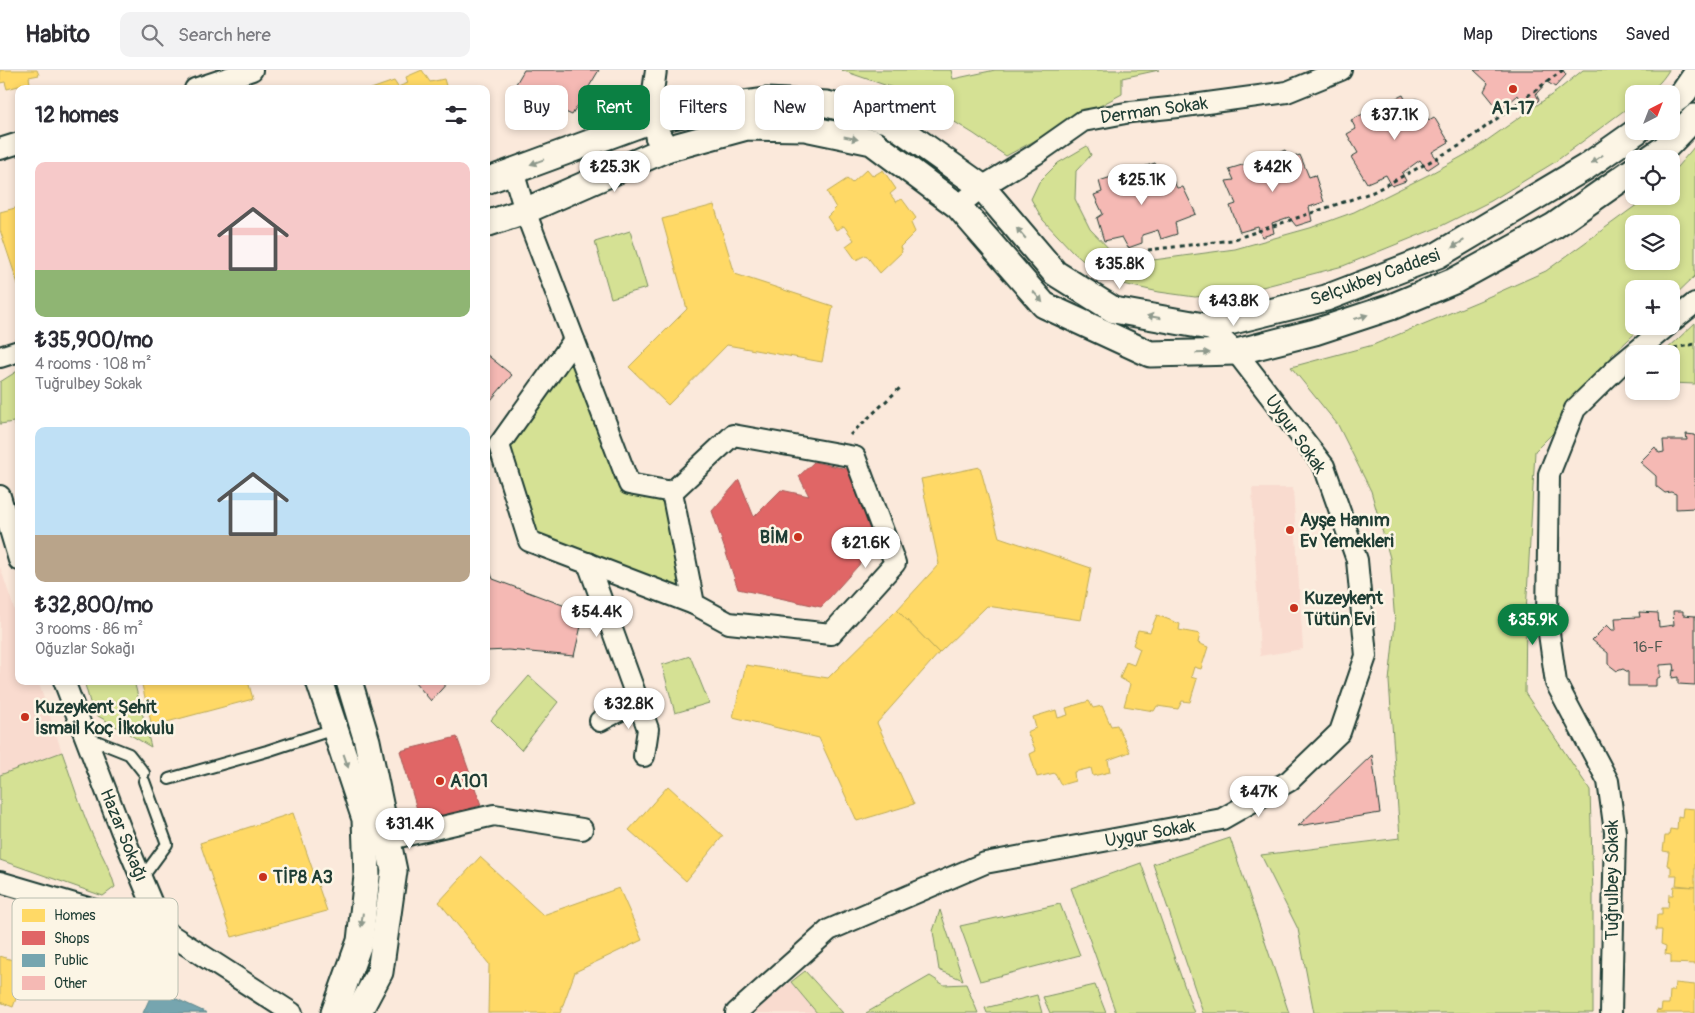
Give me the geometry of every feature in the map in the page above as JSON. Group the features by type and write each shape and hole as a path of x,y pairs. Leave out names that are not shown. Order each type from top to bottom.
{"street":[{"path":"207,85 252,70"},
{"path":"650,108 656,70"},
{"name":"Derman Sokak","path":"958,206 982,186 1036,154 1083,121 1131,112 1287,92 1341,70"},
{"path":"1680,96 1695,76"},
{"name":"Selçukbey Caddesi","path":"650,121 706,109 767,101 827,104 890,121 982,186 1055,273 1062,278 1114,310 1208,327 1326,298 1438,255 1586,167 1625,139"},
{"path":"1662,150 1695,116"},
{"path":"650,124 666,149"},
{"name":"Selçukbey Caddesi","path":"490,223 526,211 666,149 747,127 805,128 872,142 958,206 1044,305 1150,354 1236,352 1315,332 1372,313 1454,281 1554,226 1625,176"},
{"name":"Selçukbey Caddesi","path":"490,180 624,130"},
{"path":"0,149 15,144"},
{"path":"513,171 526,211 629,484 672,492"},
{"path":"1680,315 1695,303"},
{"name":"Uygur Sokak","path":"736,1013 829,930 985,863 1222,819 1289,780 1340,732 1366,656 1357,560 1324,466 1236,352 1208,327"},
{"name":"Tuğrulbey Sokak","path":"1611,1013 1615,832 1608,780 1556,683 1547,619 1549,474 1575,409 1619,366 1656,335"},
{"path":"574,340 499,445 529,540 694,604 729,623 831,634 895,563 855,457 733,435 672,492"},
{"path":"0,357 15,352"},
{"path":"672,492 694,604"},
{"path":"0,496 15,547"},
{"path":"588,563 648,729 644,756"},
{"name":"Hazar Sokağı","path":"66,685 150,898"},
{"path":"320,685 366,819 394,872 380,972 358,1013"},
{"path":"334,1013 360,941 368,876 377,843 367,741 349,685"},
{"path":"600,721 638,701"},
{"path":"377,843 494,815 582,829"},
{"path":"0,882 54,898"},
{"path":"178,940 292,1013"}],"lane":[{"path":"169,779 335,729"},
{"path":"85,737 129,754 144,777 167,844 142,878"}],"path":[{"path":"1148,250 1232,240 1373,192 1461,145 1563,70"},
{"path":"831,453 900,388"}],"shaded area":[{"path":"1252,488 1293,488 1303,649 1260,656"},
{"name":"Kuzeykent Şehit İsmail Koç İlkokulu","path":"0,567 15,611 15,685 39,685 79,802 92,834 112,873 115,887 103,896 0,860"},
{"path":"791,982 817,1013 751,1013 770,996"}],"green space":[{"path":"841,70 951,70 953,79 995,70 1159,70 1122,78 1122,94 1006,156 954,122 954,85 885,85"},
{"path":"1583,70 1669,70 1656,85 1625,85 1625,110 1555,162 1491,201 1439,227 1343,266 1243,292 1195,297 1123,284 1096,272 1073,252 1043,220 1031,199 1039,182 1058,163 1087,146 1091,155 1076,171 1075,199 1090,229 1116,256 1146,261 1235,249 1310,228 1354,212 1472,151 1557,91"},
{"path":"1695,146 1695,276 1680,290 1680,280 1625,280 1625,335 1633,335 1611,356 1625,358 1625,361 1535,451 1526,613 1525,693 1590,790 1593,895 1593,1013 1314,1013 1298,929 1261,855 1400,838 1389,681 1395,623 1390,558 1371,491 1338,425 1291,367 1373,345 1546,271 1637,205 1680,205 1680,164"},
{"path":"630,231 647,288 611,298 595,242"},
{"path":"1695,323 1695,384 1680,383 1680,345 1672,345"},
{"path":"574,340 629,484 672,492 694,604 529,541 499,445"},
{"path":"15,373 15,425 14,422 0,424 0,382"},
{"path":"690,656 709,703 675,713 662,665"},
{"path":"529,676 558,702 521,750 491,720"},
{"path":"85,685 135,685 151,747 93,713"},
{"name":"Kuzeykent Şehit İsmail Koç İlkokulu","path":"62,752 84,814 115,887 103,896 0,860 0,775"},
{"path":"1230,838 1289,1013 1203,1013 1153,864"},
{"path":"1141,863 1194,1013 1116,1013 1071,888"},
{"path":"1060,904 1080,955 980,981 960,926"},
{"path":"940,910 963,980 939,970 933,931"},
{"path":"805,971 843,1013 817,1013 791,982"},
{"path":"930,976 944,985 966,984 978,1013 866,1013"},
{"path":"1095,985 1106,1013 1050,1013 1043,997"},
{"path":"1037,995 1042,1013 987,1013 985,1008"}],"building: Homes":[{"path":"0,70 37,70 39,75 29,77 30,83 15,85 15,87 7,89 5,82 0,83"},
{"path":"422,70 430,82 444,79 446,85 403,85 408,83 406,77"},
{"path":"394,81 397,85 382,85"},
{"path":"867,169 873,176 883,170 896,189 890,194 896,202 902,199 916,218 911,223 915,232 900,247 902,252 880,273 866,255 856,260 846,246 854,240 844,226 836,230 827,217 836,208 827,192 847,179 852,183"},
{"path":"714,205 735,274 833,306 822,362 727,345 668,405 629,367 687,309 662,219"},
{"path":"15,208 15,275 0,230 0,212"},
{"path":"980,467 999,537 1091,568 1081,620 987,606 939,653 897,610 939,564 921,479"},
{"path":"897,610 939,653 877,723 914,804 857,821 819,738 733,717 746,665 828,678"},
{"path":"1157,615 1180,624 1179,630 1200,634 1198,643 1208,647 1201,669 1194,667 1191,677 1197,679 1190,702 1182,701 1178,709 1157,706 1154,711 1124,706 1130,684 1120,678 1126,662 1134,665 1140,649 1133,645 1138,630 1150,632"},
{"path":"142,685 249,685 253,699 152,726"},
{"path":"1089,701 1093,708 1102,706 1111,726 1117,725 1130,752 1108,760 1110,772 1093,776 1091,768 1074,772 1075,781 1061,785 1055,773 1037,777 1030,754 1036,751 1027,732 1036,728 1033,717 1056,710 1058,718 1068,715 1066,708"},
{"path":"668,786 723,836 686,881 629,830"},
{"path":"1683,808 1695,809 1695,887 1676,885 1677,876 1671,876 1671,867 1667,865 1669,852 1663,851 1665,836 1669,836 1670,829 1677,830 1678,816 1682,817"},
{"name":"TİP8 A3","path":"293,813 327,911 232,937 200,843"},
{"path":"480,857 543,915 619,888 642,940 575,972 560,1013 488,1013 489,964 439,902"},
{"path":"1674,886 1695,887 1695,964 1671,963 1671,955 1665,954 1666,946 1661,944 1662,930 1656,930 1657,915 1662,915 1662,908 1668,908 1669,895 1673,895"},
{"path":"0,956 12,960 12,1000 16,1000 13,1007 0,1002"},
{"path":"1675,983 1695,985 1695,1013 1656,1013 1657,1010 1661,1011 1662,1004 1669,1004 1670,991 1674,991"}],"building: Shops":[{"path":"814,462 852,470 875,547 821,607 738,589 712,511 739,480 754,517 781,490 809,496 799,476"},
{"path":"457,737 481,805 421,823 400,751"}],"building: Public":[{"path":"149,1000 178,1000 207,1013 143,1013"}],"building: Other":[{"path":"524,70 599,70 590,85 578,85 578,105 572,115 568,113 568,85 515,85"},
{"name":"A1-17","path":"1474,70 1563,70 1566,75 1555,87 1547,82 1536,94 1539,100 1527,110 1518,95 1500,111 1484,91 1488,83"},
{"path":"1403,95 1406,101 1417,99 1429,120 1434,117 1449,142 1432,152 1439,162 1427,170 1420,160 1402,173 1406,181 1392,186 1386,175 1367,183 1351,157 1358,153 1347,134 1356,129 1351,120 1371,110 1376,117 1384,113 1382,105"},
{"path":"1285,150 1290,158 1300,155 1309,177 1315,175 1324,202 1309,207 1312,221 1296,226 1289,217 1272,223 1274,233 1262,237 1258,227 1240,232 1230,206 1236,204 1226,181 1234,180 1229,169 1252,162 1254,170 1265,168 1263,160"},
{"path":"1155,163 1158,170 1167,168 1177,188 1183,187 1196,214 1175,222 1177,234 1161,239 1158,230 1142,235 1142,243 1128,248 1122,237 1104,241 1097,218 1103,214 1094,195 1102,192 1099,181 1121,174 1124,181 1133,178 1132,171"},
{"path":"490,357 512,375 490,401"},
{"path":"1686,434 1695,435 1695,508 1676,509 1676,494 1671,492 1665,493 1656,486 1656,476 1640,462 1655,447 1659,453 1664,452 1663,440 1687,440"},
{"path":"490,571 493,579 584,613 574,656 508,650 490,651"},
{"path":"1673,611 1683,611 1683,615 1695,616 1695,685 1678,684 1678,677 1672,678 1673,670 1675,671 1674,664 1660,665 1660,677 1656,679 1656,686 1628,686 1628,672 1623,669 1617,671 1608,664 1608,653 1592,640 1607,625 1612,630 1616,630 1615,618 1640,617 1639,612 1658,613 1659,627 1674,625"},
{"path":"417,685 445,685 431,701"},
{"path":"1372,755 1380,813 1298,826"}],"place":[{"name":"A1-17","path":"1513,89"},
{"name":"Ayşe Hanım Ev Yemekleri","path":"1290,530"},
{"name":"BİM","path":"798,537"},
{"name":"Kuzeykent Tütün Evi","path":"1294,608"},
{"name":"Kuzeykent Şehit İsmail Koç İlkokulu","path":"25,717"},
{"name":"A101","path":"440,781"},
{"name":"TİP8 A3","path":"263,877"}]}
